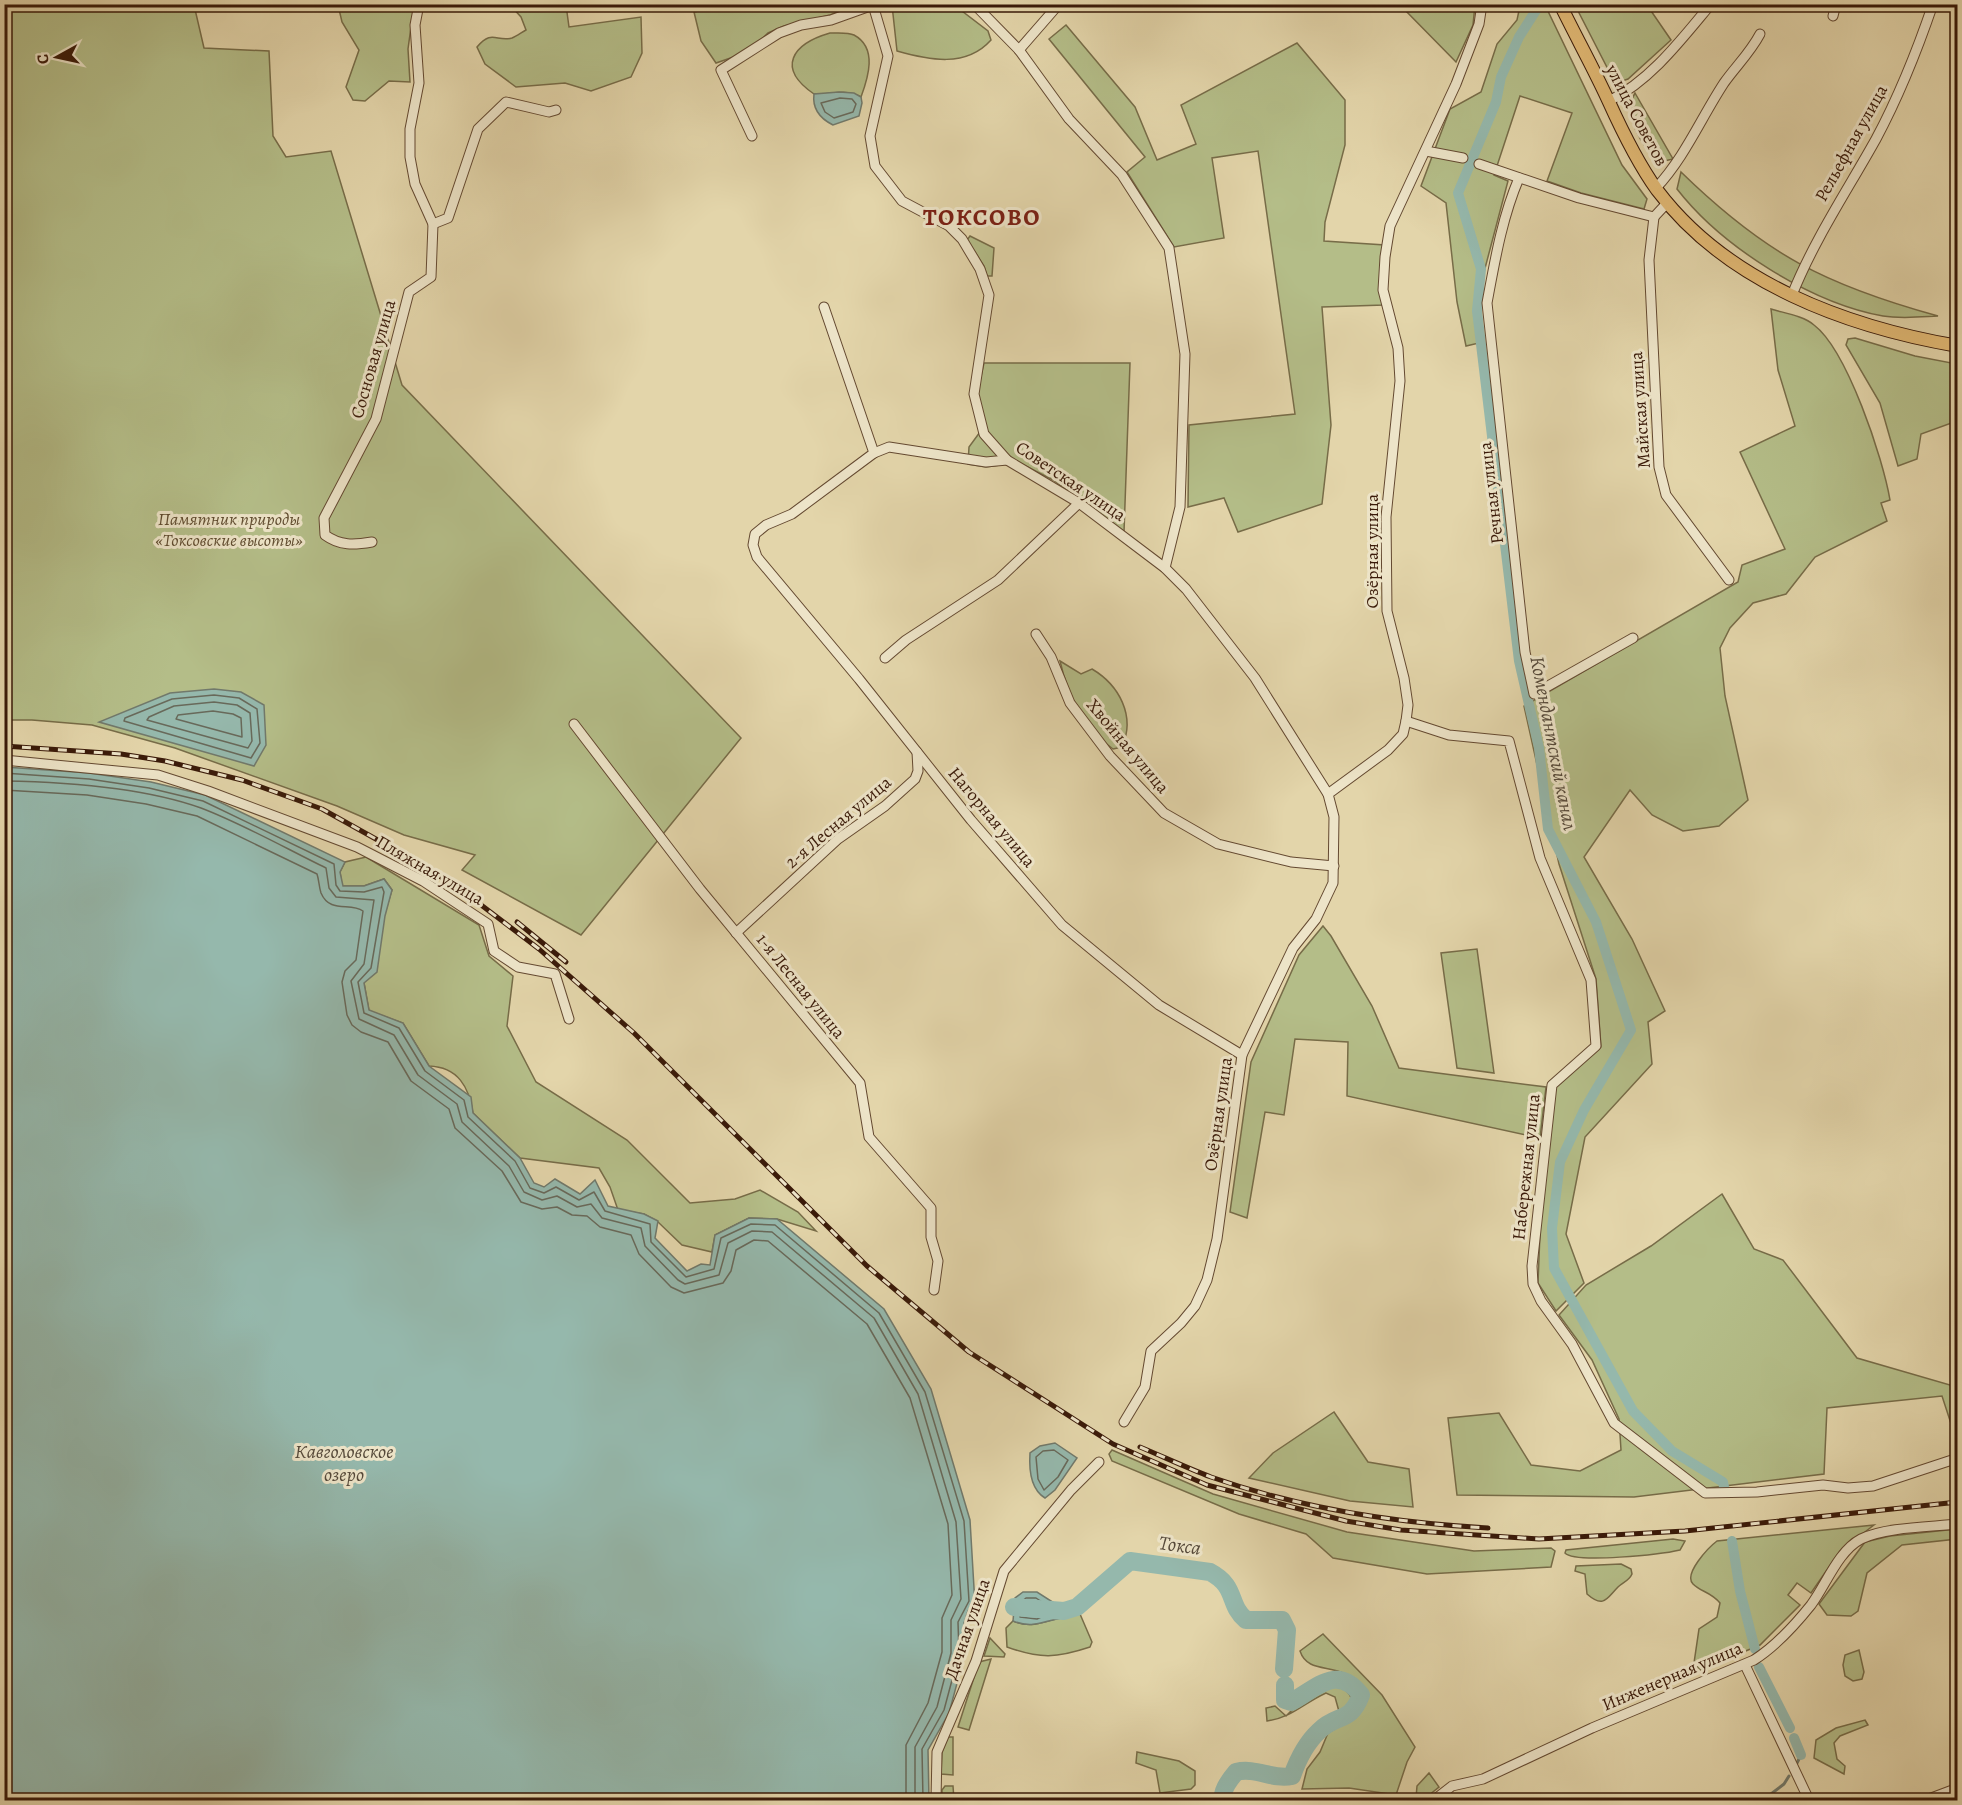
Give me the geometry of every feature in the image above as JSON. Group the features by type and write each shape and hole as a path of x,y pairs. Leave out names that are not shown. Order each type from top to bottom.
{"main road":[{"name":"улица Советов","path":"1560,4 1634,156 1668,202 1710,243 1765,281 1830,313 1873,326 1958,346"}],"street":[{"name":"Сосновая улица","path":"372,542 353,545 334,541 325,535 324,518 376,419 409,292 431,277 433,224 415,184 410,157 410,129 420,83 415,25 419,4"},
{"path":"752,136 722,69 779,33 801,25 831,20 873,4"},
{"name":"Советская улица","path":"873,4 888,56 870,136 875,166 902,201 949,226 962,239 980,269 989,296 974,394 984,434 1007,460 1079,503 1165,568 1210,617 1255,678 1328,794"},
{"path":"974,4 1019,50 1070,119 1122,175 1169,248 1185,354 1180,507 1165,568"},
{"path":"1019,50 1059,4"},
{"name":"Озёрная улица","path":"1406,721 1408,705 1405,687 1387,611 1386,517 1400,381 1398,348 1383,290 1384,257 1390,226 1426,151 1479,24 1482,4"},
{"path":"1609,102 1627,93 1711,4"},
{"path":"1833,16 1836,4"},
{"name":"Рельефная улица","path":"1792,295 1812,250 1875,139 1905,80 1933,4"},
{"path":"1656,188 1670,173 1726,81 1749,55 1760,34"},
{"path":"433,224 448,218 478,129 506,102 549,112 556,110"},
{"path":"1426,151 1463,158"},
{"path":"1479,164 1579,198 1654,217 1668,202"},
{"name":"Речная улица","path":"1519,178 1510,198 1487,303 1526,652 1534,694 1632,638"},
{"name":"Майская улица","path":"1654,217 1649,260 1659,467 1666,495 1729,580"},
{"path":"824,307 874,453 889,447 986,462 1007,460"},
{"name":"Нагорная улица","path":"874,453 792,514 766,525 755,534 753,545 757,557 918,752 971,820 1062,925 1159,1005 1242,1055"},
{"path":"885,658 906,640 998,580 1079,503"},
{"name":"Хвойная улица","path":"1036,634 1051,657 1070,704 1110,756 1164,813 1218,844 1291,862 1334,866"},
{"path":"1328,794 1388,750 1403,734 1406,721"},
{"name":"Набережная улица","path":"1406,721 1449,735 1509,741 1540,858 1591,980 1596,1046 1551,1085 1536,1209 1533,1284 1541,1301 1572,1344 1614,1423 1705,1493 1757,1492 1823,1485 1848,1488 1873,1486 1958,1458"},
{"name":"1-я Лесная улица","path":"574,724 736,933 860,1083 869,1137 931,1208 931,1237 938,1261 934,1290"},
{"name":"2-я Лесная улица","path":"736,933 838,839 885,806 915,779 918,771 918,752"},
{"name":"Пляжная улица","path":"4,760 158,775 297,822 357,847 423,881 488,924 495,951 518,967 555,974 569,1019"},
{"name":"Озёрная улица","path":"1124,1422 1145,1387 1151,1351 1181,1323 1195,1306 1207,1280 1216,1239 1242,1055 1293,948 1316,919 1333,883 1334,817 1328,794"},
{"name":"Дачная улица","path":"936,1800 937,1752 976,1661 1004,1571 1071,1490 1099,1462"},
{"name":"Инженерная улица","path":"1434,1800 1452,1786 1483,1779 1675,1692 1745,1665 1771,1649 1810,1606 1848,1551 1862,1539 1890,1532 1958,1524"},
{"path":"1745,1665 1809,1800"},
{"path":"1926,1800 1958,1788"}],"green space":[{"path":"730,4 855,5 830,15 784,26 768,33 748,52 716,63 701,41 694,12"},
{"path":"1410,4 1475,5 1473,25 1456,62 1404,9"},
{"name":"Памятник природы «Токсовские высоты»","path":"4,5 194,5 204,48 269,51 273,136 286,157 331,151 402,385 741,738 581,935 462,870 475,855 404,835 337,806 175,748 92,725 5,720"},
{"path":"338,5 414,5 408,49 410,82 389,81 365,101 353,100 346,87 359,50 342,22"},
{"path":"510,5 566,5 569,27 641,17 642,53 631,77 591,91 565,83 516,87 485,64 477,47 490,37 507,39 526,30 521,17"},
{"path":"892,5 954,5 988,31 991,40 981,49 959,58 934,59 897,51"},
{"path":"1494,5 1545,5 1622,165 1647,199 1644,209 1581,193 1547,181 1572,113 1520,96 1494,175 1508,181 1474,310 1479,343 1466,346 1457,302 1446,203 1421,186 1450,109 1481,92 1497,44 1517,20 1520,6 1502,11"},
{"path":"1575,5 1647,5 1671,40 1628,79 1619,82 1613,79"},
{"path":"1066,25 1135,107 1157,160 1196,144 1181,105 1297,43 1345,100 1345,145 1325,222 1324,241 1385,245 1384,305 1322,307 1331,425 1322,504 1238,532 1224,498 1188,507 1189,425 1295,414 1258,151 1212,158 1224,238 1174,247 1127,172 1145,157 1049,39"},
{"path":"830,33 854,35 866,48 869,64 861,97 844,92 814,94 795,75 792,66 798,50"},
{"path":"1635,93 1673,159 1660,162 1641,139 1632,121 1631,111"},
{"path":"1681,172 1741,225 1799,263 1862,292 1938,316 1903,318 1883,316 1827,299 1798,285 1743,251 1696,211 1677,189"},
{"path":"970,236 994,248 992,276 987,276 984,266 967,240"},
{"path":"1771,309 1810,322 1826,338 1839,357 1862,406 1880,458 1890,500 1881,503 1887,521 1815,557 1786,594 1753,603 1730,628 1720,648 1725,696 1748,800 1719,826 1683,831 1652,815 1630,790 1584,857 1632,939 1665,1011 1648,1022 1652,1064 1585,1137 1566,1234 1584,1283 1556,1311 1538,1283 1541,1208 1555,1088 1601,1047 1596,979 1559,864 1524,706 1738,582 1742,565 1785,549 1740,452 1795,426 1778,370"},
{"path":"1855,338 1915,356 1957,364 1957,421 1921,434 1917,459 1898,466 1880,403 1846,345 1848,339"},
{"path":"984,363 1130,363 1124,532 1053,480 1010,458 1007,464 986,467 968,464 969,447 980,432 977,394"},
{"path":"1060,661 1081,674 1092,669 1102,676 1117,693 1126,713 1126,735 1122,747 1113,749 1094,732 1086,721 1072,698"},
{"path":"366,857 479,925 489,956 513,976 507,1026 536,1082 627,1140 690,1203 735,1199 760,1190 798,1212 816,1231 777,1219 749,1218 715,1235 712,1252 682,1245 657,1221 644,1214 618,1210 610,1187 599,1168 520,1158 473,1113 469,1095 455,1074 439,1067 429,1066 403,1023 369,1011 364,983 392,890 384,879 364,886 342,886 340,872 345,862"},
{"path":"1323,926 1372,1006 1399,1068 1546,1087 1540,1138 1347,1096 1348,1042 1295,1039 1284,1115 1265,1112 1247,1218 1230,1212 1251,1062 1299,955"},
{"path":"1477,949 1494,1073 1457,1068 1441,953"},
{"path":"1722,1194 1754,1249 1783,1260 1857,1358 1957,1387 1957,1442 1942,1396 1827,1408 1824,1474 1634,1497 1457,1495 1448,1418 1499,1413 1531,1465 1580,1471 1621,1450 1619,1419 1592,1360 1559,1315 1586,1285 1651,1246"},
{"path":"1334,1412 1368,1462 1409,1469 1413,1507 1350,1501 1249,1478 1273,1453"},
{"path":"1112,1450 1213,1494 1347,1532 1474,1551 1551,1548 1555,1551 1551,1567 1427,1574 1333,1558 1306,1534 1239,1514 1112,1461 1109,1454"},
{"path":"1874,1525 1840,1551 1811,1593 1797,1583 1788,1595 1800,1605 1760,1645 1700,1670 1694,1663 1699,1629 1717,1617 1720,1603 1693,1584 1691,1574 1698,1561 1717,1541"},
{"path":"1957,1529 1957,1539 1902,1545 1867,1573 1858,1611 1851,1616 1827,1615 1819,1604 1865,1542 1890,1536"},
{"path":"1673,1539 1685,1541 1680,1550 1639,1556 1601,1558 1585,1558 1565,1553 1566,1550"},
{"path":"1621,1564 1631,1569 1632,1574 1608,1598 1601,1601 1587,1594 1585,1574 1575,1571 1576,1566"},
{"path":"1077,1607 1092,1642 1090,1647 1048,1656 1029,1654 1007,1647 1006,1628 1013,1621 1038,1624 1061,1618 1064,1611"},
{"path":"1323,1634 1382,1695 1415,1747 1407,1762 1396,1795 1349,1788 1302,1789 1307,1769 1320,1752 1328,1733 1346,1722 1358,1709 1364,1695 1345,1674 1313,1665 1303,1658 1300,1651"},
{"path":"990,1638 1005,1654 1004,1657 984,1656"},
{"path":"1859,1650 1864,1672 1862,1679 1853,1681 1845,1676 1843,1665 1845,1655"},
{"path":"991,1659 969,1730 958,1727 979,1662"},
{"path":"1324,1686 1339,1687 1347,1691 1351,1698 1352,1708 1340,1715 1335,1697 1326,1693 1287,1715 1307,1697"},
{"path":"1275,1706 1286,1716 1267,1721 1266,1708"},
{"path":"1865,1720 1868,1725 1840,1736 1834,1743 1837,1759 1845,1766 1844,1774 1814,1758 1816,1740 1836,1728"},
{"path":"948,1737 953,1737 953,1775 941,1774 942,1752"},
{"path":"1137,1752 1179,1761 1195,1771 1195,1785 1191,1789 1160,1793 1156,1770 1136,1763"},
{"path":"1429,1773 1439,1787 1424,1799 1416,1798 1417,1786"},
{"path":"945,1786 953,1786 954,1800 942,1800 942,1790"}],"water":[{"path":"854,93 861,97 862,103 859,116 833,125 818,113 814,104 814,94"},
{"path":"214,689 241,692 264,705 266,745 254,766 99,722 170,693"},
{"name":"Кавголовское озеро","path":"5,767 89,773 151,782 205,795 345,862 340,872 343,886 364,886 384,879 392,890 385,916 377,972 364,983 369,1010 403,1023 429,1066 471,1097 473,1113 520,1158 534,1183 544,1187 555,1179 580,1194 595,1180 608,1206 644,1214 658,1221 655,1238 687,1271 701,1264 710,1265 715,1235 749,1218 777,1219 884,1309 931,1389 970,1520 975,1605 968,1611 964,1623 965,1654 949,1713 928,1750 929,1800 5,1800"},
{"path":"1055,1443 1077,1458 1055,1490 1045,1498 1033,1484 1030,1453 1040,1446"},
{"path":"1023,1592 1037,1592 1054,1603 1077,1607 1064,1611 1062,1618 1038,1624 1013,1621 1015,1598"},
{"path":"1234,1775 1222,1795 1223,1800 1216,1800 1215,1796 1218,1795 1226,1778"}],"waterway":[{"name":"Комендантский канал","path":"1540,4 1519,37 1501,77 1496,102 1458,193 1481,269 1477,311 1519,661 1539,748 1548,829 1596,922 1631,1030 1584,1110 1560,1162 1552,1228 1554,1268 1633,1411 1672,1451 1723,1482 1724,1487"},
{"name":"Комендантский канал","path":"1732,1541 1740,1591 1755,1649"},
{"name":"Токса","path":"1014,1607 1064,1611 1077,1607 1130,1561 1210,1572 1225,1584 1236,1608 1246,1620 1282,1620 1287,1630 1284,1669"},
{"name":"Комендантский канал","path":"1759,1667 1790,1728"},
{"name":"Токса","path":"1223,1800 1225,1789 1236,1772 1250,1771 1285,1777 1292,1776 1303,1752 1314,1736 1326,1725 1348,1714 1361,1695 1352,1686 1335,1680 1326,1682 1291,1702 1285,1700 1285,1685"},
{"name":"Комендантский канал","path":"1794,1738 1801,1755"},
{"name":"Комендантский канал","path":"1797,1763 1801,1755"},
{"name":"Комендантский канал","path":"1763,1800 1784,1784 1789,1776"}],"railway":[{"path":"4,746 121,754 165,761 242,780 322,809 419,863 464,892 539,949 634,1033 867,1266 969,1352 1113,1444 1207,1485 1346,1521 1401,1530 1539,1539 1685,1531 1958,1502"},
{"path":"517,922 566,962"},
{"path":"1140,1447 1211,1477 1278,1497 1383,1518 1488,1528"}],"district":[{"name":"ТОКСОВО","path":"982,217"}]}
